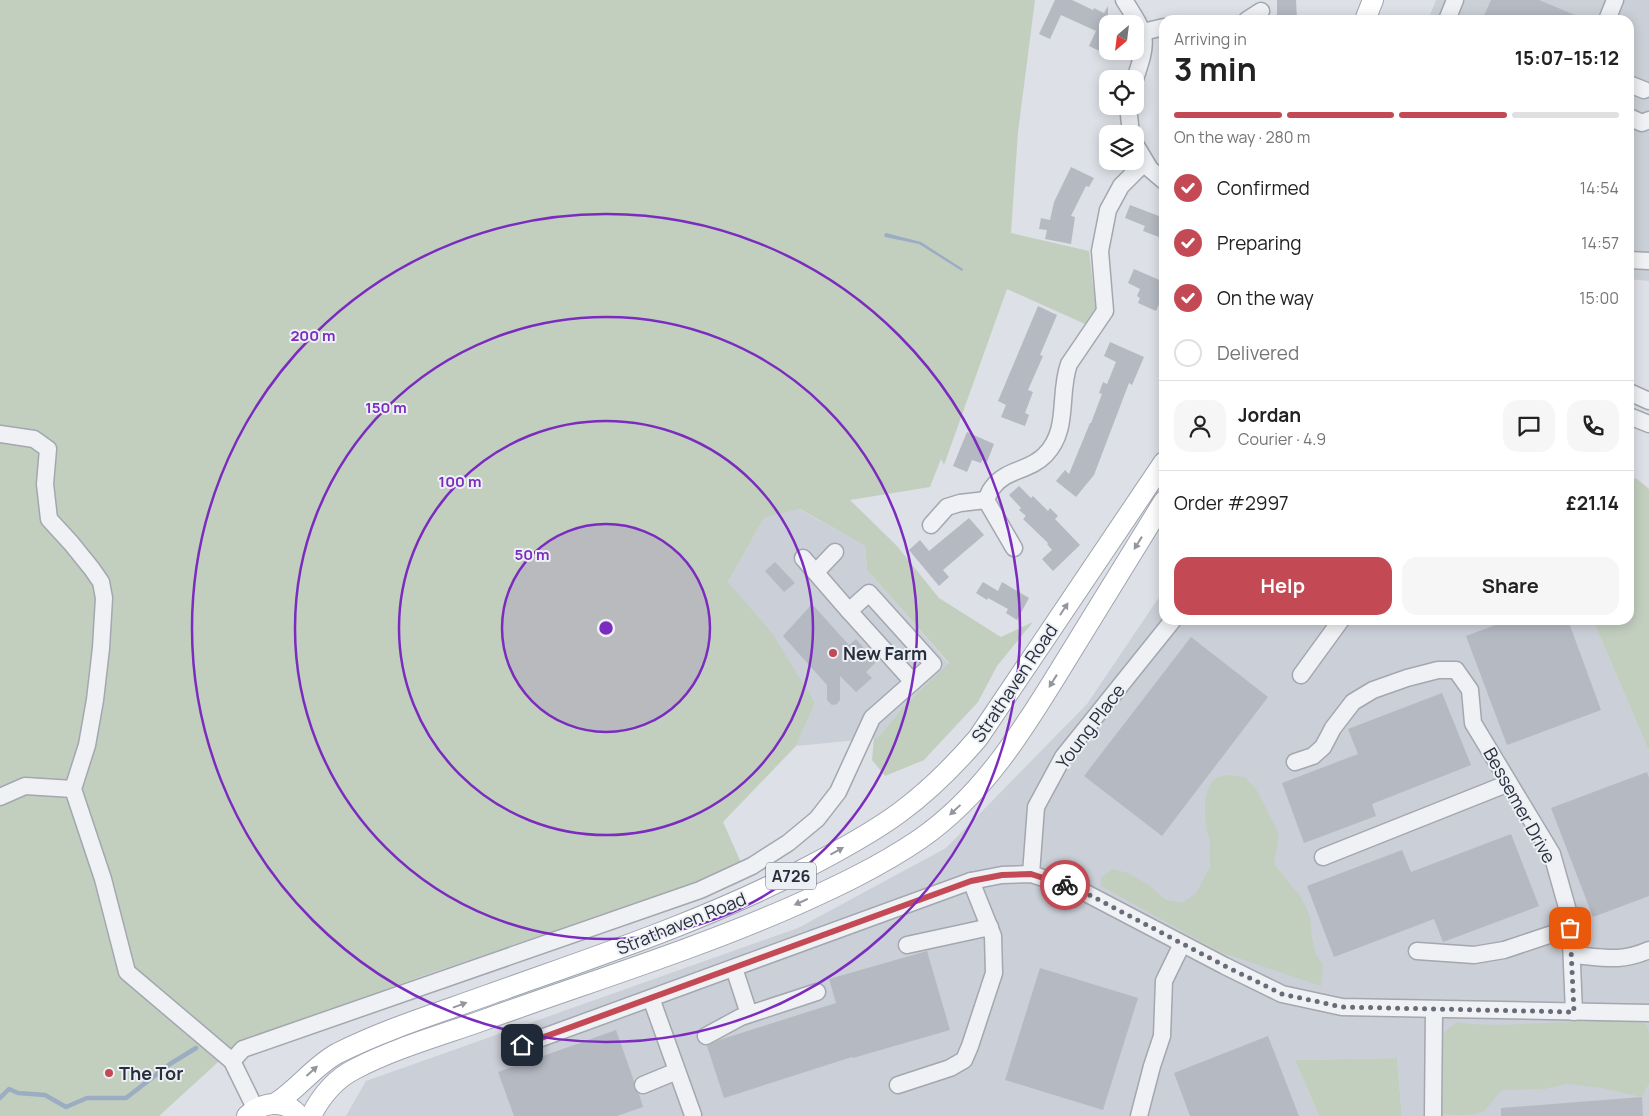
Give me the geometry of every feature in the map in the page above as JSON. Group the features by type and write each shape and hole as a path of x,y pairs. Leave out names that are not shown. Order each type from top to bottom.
{"main road":[{"path":"1367,15 1373,0"},
{"name":"Strathaven Road","path":"276,1103 290,1094 326,1060 346,1049 441,1012 665,931 730,904 818,862 865,836 900,812 946,773 978,738 1159,469"},
{"name":"Strathaven Road","path":"311,1116 317,1103 332,1085 356,1068 426,1040 741,929 865,872 922,838 954,811 990,774 1020,733 1159,510"},
{"path":"251,1112 265,1104 276,1103 287,1106 299,1116"}],"street":[{"path":"1124,0 1133,15"},
{"path":"1448,15 1455,0"},
{"path":"1609,15 1615,0"},
{"path":"1144,32 1159,28"},
{"path":"1634,119 1642,123 1649,120"},
{"path":"986,500 992,487 1000,479 1008,474 1032,466 1046,455 1056,440 1062,424 1066,371 1105,311 1100,251 1108,210 1121,186 1145,162 1159,177"},
{"path":"1634,260 1649,261"},
{"path":"1634,394 1649,400"},
{"path":"1634,418 1649,424"},
{"path":"0,434 34,439 48,449 45,484 48,519 71,543 101,582 104,598 95,700 87,744 73,789 103,879 127,972 232,1061 251,1112"},
{"path":"931,524 948,507 960,503 986,500"},
{"path":"986,500 1014,548"},
{"path":"816,572 835,552"},
{"path":"803,558 913,682"},
{"path":"232,1061 243,1049 675,899 724,880 752,866 788,843 817,819 828,807 848,772 872,718 933,664 869,593 849,612"},
{"path":"869,633 888,615"},
{"name":"Young Place","path":"1031,874 1036,808 1063,757 1169,625"},
{"path":"1301,675 1337,625"},
{"path":"891,657 911,639"},
{"name":"Bessemer Drive","path":"1295,762 1312,756 1323,747 1333,728 1353,702 1373,690 1438,670 1456,670 1470,690 1473,723 1552,854 1570,918 1574,1012"},
{"path":"1323,857 1509,783"},
{"path":"0,797 25,786 73,789"},
{"path":"522,1045 971,881 1002,875 1031,874 1080,890 1282,994 1342,1007 1649,1013"},
{"path":"898,1085 950,1068 964,1060 970,1046 994,973 993,936 971,881"},
{"path":"907,945 990,927"},
{"path":"1417,951 1474,955 1504,950 1570,928"},
{"path":"1139,1116 1162,1036 1164,981 1182,944"},
{"path":"1572,955 1601,959 1620,958 1649,950"},
{"path":"734,968 749,1014"},
{"path":"706,1036 741,1017 817,992"},
{"path":"651,998 693,1115"},
{"path":"1433,1116 1434,1010"},
{"path":"643,1085 677,1071"}],"shaded area":[{"path":"1436,0 1649,0 1649,281 1634,280 1634,15 1430,15"},
{"path":"799,509 865,546 867,570 949,664 903,707 878,738 796,746 815,703 728,582 764,518"},
{"path":"1159,597 1159,625 1595,625 1649,751 1649,1116 1402,1116 1397,1058 1295,1060 1319,1116 346,1116 366,1081 798,928 946,848 1087,704"}],"green space":[{"path":"0,0 1035,0 1018,132 1011,233 1089,251 1096,309 1085,324 1007,289 944,465 941,459 930,487 850,500 897,546 939,598 1001,637 1033,622 997,666 978,702 924,760 885,776 872,760 874,738 878,738 903,707 949,663 867,570 865,546 800,509 764,518 728,582 772,633 815,703 796,746 723,822 743,867 425,975 239,1043 159,1116 0,1116"},
{"path":"1634,478 1649,489 1649,751 1595,625 1634,625"},
{"path":"1227,775 1245,777 1256,789 1279,834 1274,864 1300,896 1310,916 1316,955 1323,965 1321,986 1220,952 1101,886 1101,878 1112,869 1128,873 1150,886 1166,900 1182,903 1196,893 1211,865 1210,840 1205,814 1206,796 1212,782 1219,777"},
{"path":"1632,1019 1647,1025 1649,1036 1649,1083 1642,1097 1601,1088 1568,1084 1544,1089 1502,1090 1484,1111 1480,1113 1452,1115 1442,1113 1441,1035 1457,1022 1501,1025"},
{"path":"1397,1058 1402,1116 1319,1116 1295,1060"}],"water":[{"path":"886,233 921,242 963,269 962,271 919,244 885,237"}],"building":[{"path":"1055,0 1072,0 1104,13 1108,6 1108,15 1099,15 1099,51 1089,46 1096,31 1061,15 1050,39 1039,34"},
{"path":"1277,0 1296,0 1297,15 1277,15"},
{"path":"1491,0 1539,0 1575,15 1484,15"},
{"path":"1071,167 1094,178 1089,187 1086,186 1071,216 1075,217 1071,244 1045,239 1047,230 1039,229 1041,218 1050,220 1054,202"},
{"path":"1130,205 1159,216 1159,237 1143,231 1145,226 1125,218"},
{"path":"1134,269 1159,280 1159,304 1156,311 1138,303 1140,298 1137,296 1140,289 1128,283"},
{"path":"1038,306 1057,315 1040,355 1043,356 1028,390 1033,392 1025,413 1029,415 1025,426 1001,417 1006,405 998,401"},
{"path":"1110,342 1144,357 1132,385 1129,383 1094,475 1076,497 1056,481 1065,470 1069,474 1102,394 1099,393 1103,382 1107,384 1116,362 1104,356"},
{"path":"967,432 994,444 987,462 982,460 981,463 972,460 967,472 953,466"},
{"path":"1019,486 1031,498 1033,496 1048,511 1050,508 1058,516 1055,519 1080,545 1053,571 1042,559 1052,550 1048,543 1023,519 1026,516 1019,510 1021,508 1009,495"},
{"path":"969,518 984,535 943,570 949,577 939,586 909,550 920,540 929,551"},
{"path":"775,562 795,583 784,592 765,571"},
{"path":"983,582 998,591 1002,582 1029,598 1017,620 1006,613 1008,609 976,593"},
{"name":"New Farm","path":"812,604 849,645 856,639 876,662 866,672 872,678 856,692 840,676 840,700 837,704 832,705 827,700 827,685 783,636"},
{"path":"1496,625 1570,625 1601,710 1507,745 1466,636"},
{"path":"1191,637 1268,697 1162,836 1084,776"},
{"path":"1442,693 1471,765 1372,804 1376,816 1304,843 1282,783 1358,754 1348,729"},
{"path":"1647,772 1649,778 1649,896 1593,917 1551,808"},
{"path":"1511,834 1539,906 1443,942 1434,919 1334,957 1307,886 1402,850 1411,872"},
{"path":"927,951 950,1030 852,1057 724,1098 707,1046 719,1040 836,1003 829,979"},
{"path":"1040,968 1138,998 1103,1110 1005,1080"},
{"path":"616,1030 634,1081 634,1088 639,1094 643,1107 617,1116 514,1116 498,1072"},
{"path":"1268,1036 1299,1116 1190,1116 1174,1073"},
{"path":"1642,1097 1643,1116 1501,1116 1501,1108"}],"waterway":[{"path":"0,1098 9,1089 18,1093 45,1095 66,1107 87,1098 126,1098 170,1064 196,1048"}],"way so far":[{"path":"1065,885 1080,890 1282,994 1342,1007 1574,1012 1570,928"}],"place":[{"name":"New Farm","path":"833,653"},
{"name":"The Tor","path":"109,1073"}],"route":[{"path":"522,1045 971,881 1002,875 1031,874 1065,885"}]}
